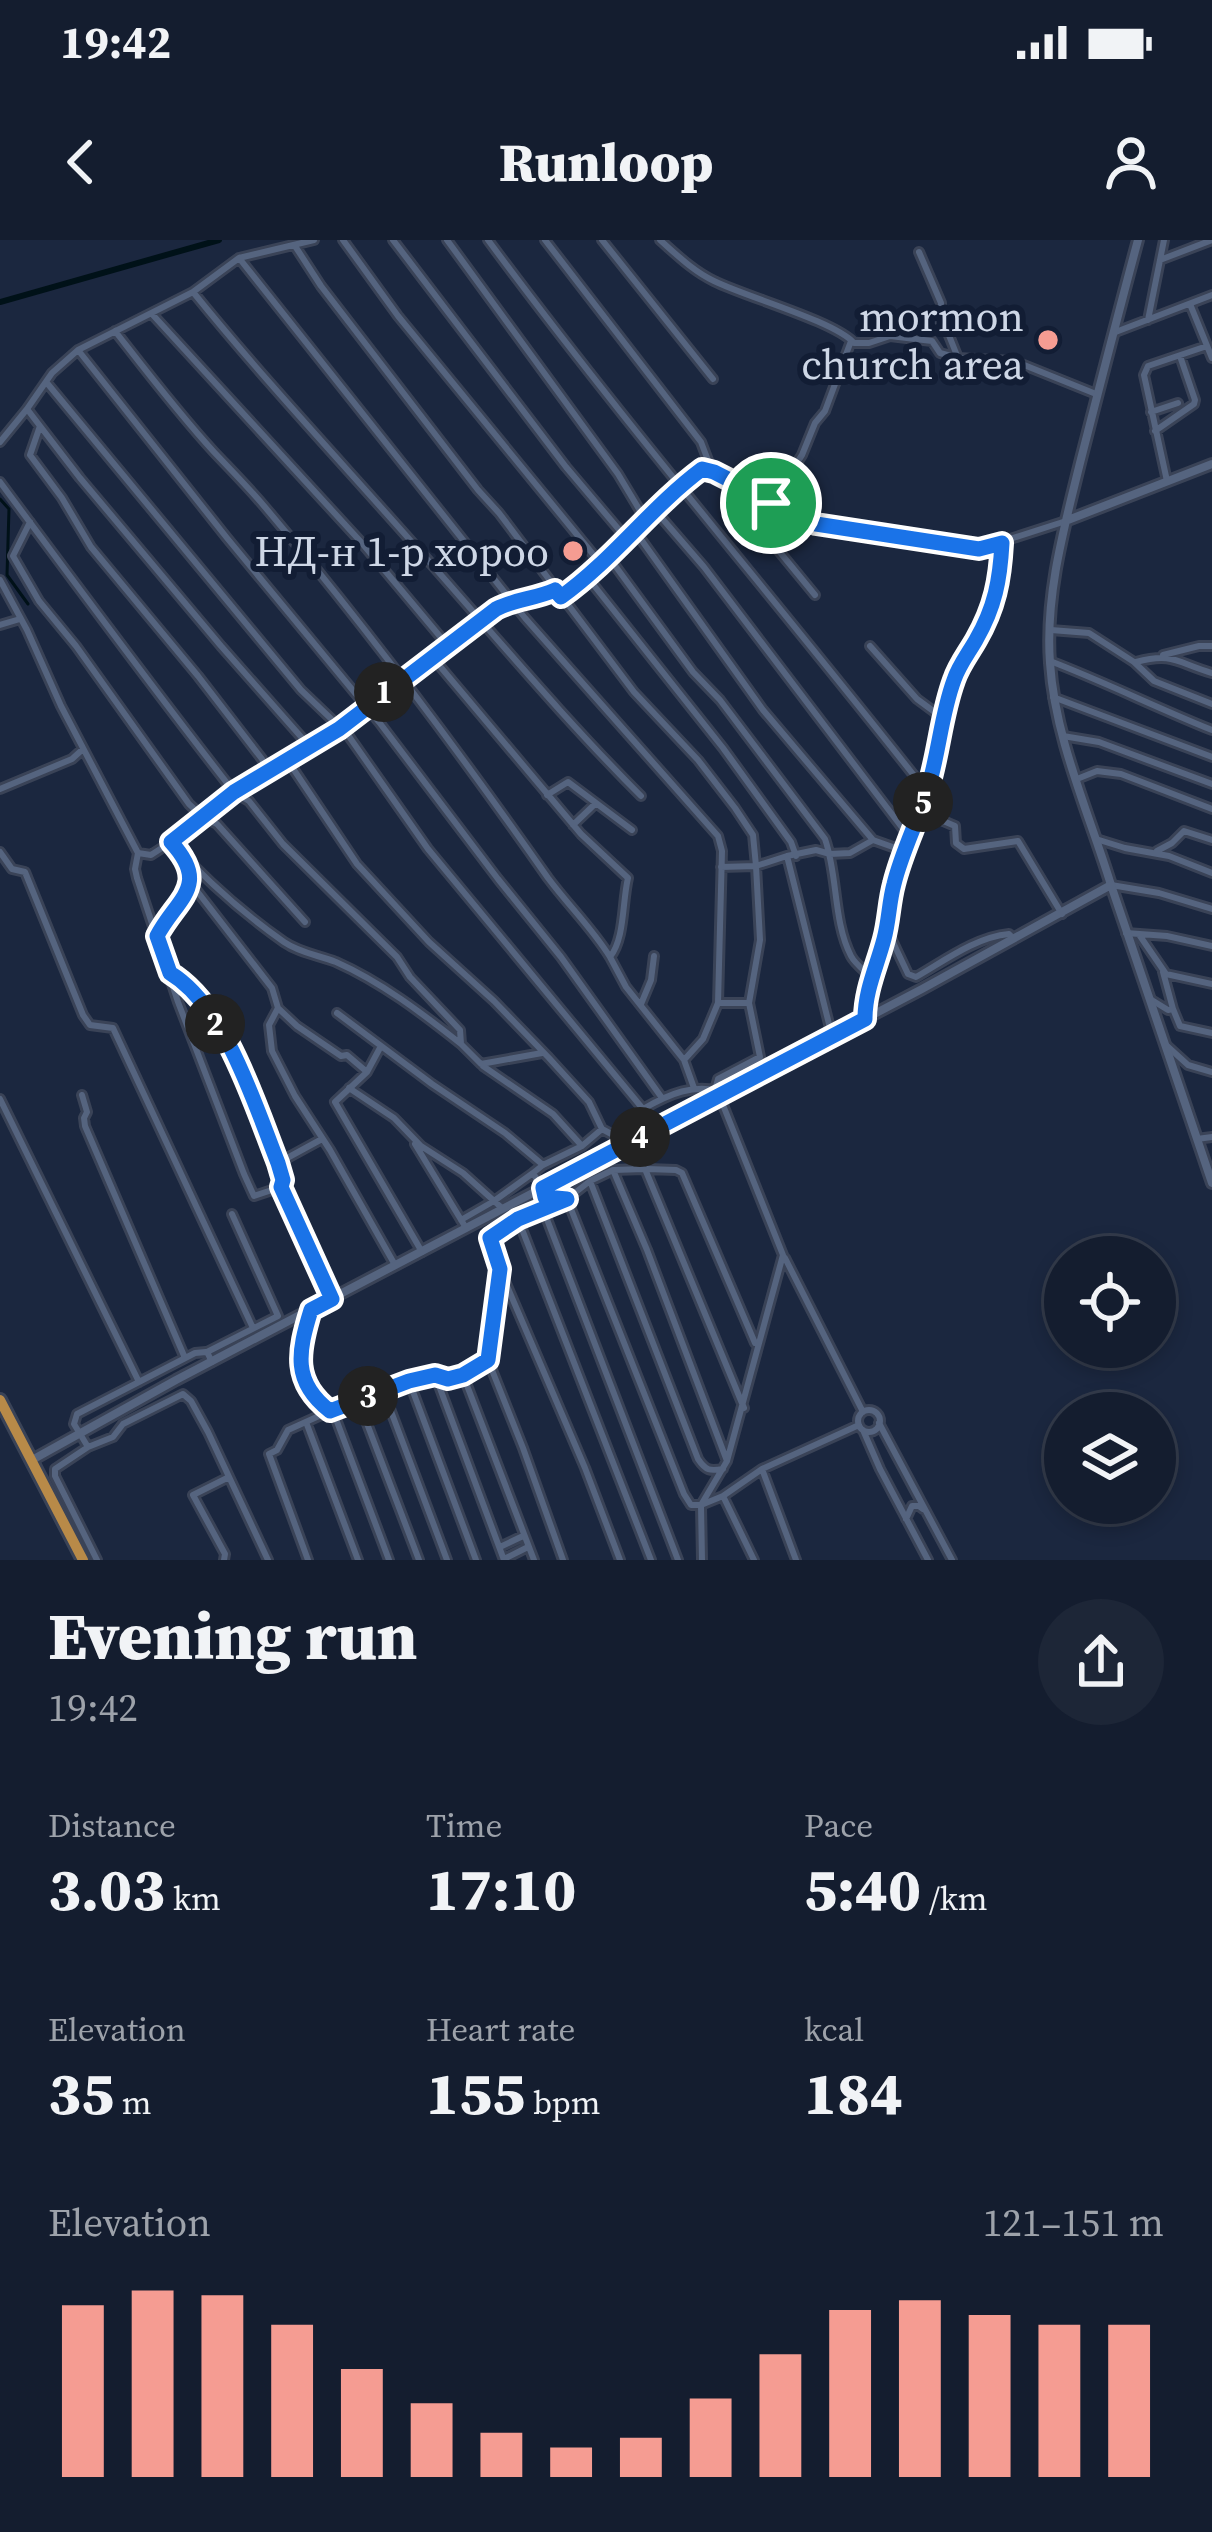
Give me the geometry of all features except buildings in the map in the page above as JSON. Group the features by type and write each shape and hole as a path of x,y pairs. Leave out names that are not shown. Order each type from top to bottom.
{"highway":[{"path":"0,1400 90,1559"}],"main road":[{"path":"1138,240 1058,554 1049,660 1063,736 1212,1183"},
{"path":"1066,521 1212,464"},
{"path":"32,1460 209,1357 422,1252 463,1224 544,1192 719,1092 865,1019 1111,885"}],"street":[{"path":"0,442 52,373 78,350 193,292 239,258 314,240"},
{"path":"343,240 398,316 602,564"},
{"path":"393,240 626,538"},
{"path":"447,240 645,519"},
{"path":"488,240 614,407 927,792"},
{"path":"138,853 151,855 234,792 339,729 512,601 558,593 588,578 654,508 709,463 701,442 544,240"},
{"path":"602,240 713,379"},
{"path":"660,240 713,281 851,338 854,344 890,336 932,341 940,353 1014,362 1096,394"},
{"path":"1148,320 1163,240"},
{"path":"1160,260 1212,240"},
{"path":"296,246 321,286 634,692 698,760 753,835 760,940 749,1003 760,1057 718,1079 719,1092 783,1255 863,1412"},
{"path":"919,252 941,303 941,328 948,333 958,358"},
{"path":"239,258 525,619 718,836 722,851 718,1003 703,1039 684,1060"},
{"path":"193,292 258,372 579,734 641,796"},
{"path":"1113,333 1212,295"},
{"path":"1190,304 1212,358"},
{"path":"152,314 361,542 448,646"},
{"path":"115,331 381,649 566,902 596,934 626,987 684,1060 694,1088"},
{"path":"771,503 825,411 851,338"},
{"path":"1167,482 1145,370 1207,346"},
{"path":"78,350 561,957 662,1099"},
{"path":"1155,431 1194,404 1180,355"},
{"path":"47,383 287,674 348,735 481,916 643,1109 694,1088 719,1092"},
{"path":"1151,412 1178,403"},
{"path":"27,409 80,478 310,747"},
{"path":"40,426 30,453 91,547 198,676 268,772"},
{"path":"702,469 816,524 979,549 1066,521"},
{"path":"0,482 234,792 248,801 283,844 397,957 460,1030 461,1044"},
{"path":"740,486 760,528 815,595"},
{"path":"654,508 910,838"},
{"path":"30,522 13,556 39,601 189,804 217,824 305,922"},
{"path":"635,531 764,710 873,839 903,853"},
{"path":"865,1019 865,998 886,935 893,886 939,752 957,671 1000,584 1002,543"},
{"path":"608,556 825,839 852,959 872,977"},
{"path":"588,578 791,842 832,1036"},
{"path":"0,580 138,853 134,869 252,1193 257,1197 281,1187"},
{"path":"0,625 20,619"},
{"path":"1049,630 1089,633 1154,681 1212,704"},
{"path":"870,646 916,699 944,719"},
{"path":"1134,662 1212,646"},
{"path":"1159,656 1212,673"},
{"path":"433,658 573,825 628,878 619,945 610,957"},
{"path":"1049,660 1212,730"},
{"path":"1053,697 1212,758"},
{"path":"1063,736 1099,742 1212,784"},
{"path":"0,789 72,759 83,748"},
{"path":"288,761 357,864 589,1102 602,1129 628,1143"},
{"path":"1077,779 1097,770 1121,774 1212,809"},
{"path":"547,795 568,782 632,830"},
{"path":"573,825 596,803"},
{"path":"920,811 955,826 959,848 1018,841 1062,914"},
{"path":"1154,853 1184,831 1212,841"},
{"path":"721,867 756,866 816,850 850,853 873,839"},
{"path":"1096,839 1212,873"},
{"path":"171,842 286,944 333,961 416,1009 481,1064 554,1114 582,1146"},
{"path":"0,852 11,869 25,872 83,1015 90,1025 113,1028 254,1328"},
{"path":"185,857 190,882 275,996 278,1009 268,1033 272,1051 395,1265"},
{"path":"157,936 167,916 182,903 190,882"},
{"path":"1111,885 1159,892 1212,909"},
{"path":"886,935 908,974 916,977 985,939 1003,934 1014,939"},
{"path":"1126,934 1212,946"},
{"path":"1140,936 1166,974 1212,983"},
{"path":"640,1004 651,980 654,956"},
{"path":"1162,970 1180,1026 1212,1033"},
{"path":"170,973 186,983 228,1044 278,1163 281,1187 332,1299"},
{"path":"1150,999 1173,1009"},
{"path":"718,1003 749,1003"},
{"path":"278,1009 367,1072"},
{"path":"337,1013 506,1133 543,1165"},
{"path":"1166,1045 1188,1065 1212,1072"},
{"path":"381,1046 367,1072 335,1102 422,1252"},
{"path":"481,1064 542,1053"},
{"path":"349,1088 380,1107 421,1146 464,1173 503,1209"},
{"path":"82,1095 86,1126 185,1358"},
{"path":"0,1100 139,1382"},
{"path":"406,1130 463,1224 602,1129"},
{"path":"1196,1138 1212,1137"},
{"path":"278,1163 322,1138"},
{"path":"646,1168 744,1408"},
{"path":"490,1238 613,1170 676,1170 682,1173 756,1347"},
{"path":"613,1170 725,1465"},
{"path":"533,1173 544,1192 543,1209 678,1560"},
{"path":"590,1181 698,1459 712,1471 725,1465"},
{"path":"544,1192 567,1199"},
{"path":"567,1199 691,1505 723,1496 762,1469 861,1427 872,1432 879,1423"},
{"path":"88,1447 73,1420 77,1414 195,1353 209,1357 278,1316 232,1214"},
{"path":"484,1219 500,1269 620,1560"},
{"path":"518,1219 651,1560"},
{"path":"702,1560 701,1505 725,1465 744,1408 783,1255"},
{"path":"500,1269 488,1360 563,1560"},
{"path":"311,1310 302,1340 304,1385 336,1419 389,1560"},
{"path":"308,1560 269,1454 277,1450 288,1430 383,1390 435,1375 448,1379 463,1375 488,1360"},
{"path":"435,1375 504,1559 529,1547"},
{"path":"463,1375 534,1560"},
{"path":"409,1381 476,1560"},
{"path":"383,1390 447,1560"},
{"path":"53,1487 57,1466 106,1441 123,1424 183,1394 197,1412 268,1560"},
{"path":"358,1400 419,1560"},
{"path":"928,1560 861,1427 863,1412 875,1412 952,1560"},
{"path":"306,1422 358,1560"},
{"path":"762,1469 796,1560"},
{"path":"224,1560 193,1495 229,1478"},
{"path":"723,1496 754,1560"},
{"path":"906,1519 912,1506 926,1512"},
{"path":"500,1547 523,1536"}],"waterway":[{"path":"0,302 219,240"},
{"path":"0,499 9,509 7,575 28,604"}],"place":[{"name":"mormon church area","path":"1048,340"},
{"name":"НД-н 1-р хороо","path":"573,551"}],"route":[{"path":"702,469 771,503 816,524 979,549 1002,543 1000,584 952,685 939,752 893,886 886,935 865,998 865,1019 543,1188 545,1197 567,1199 518,1219 490,1238 500,1269 488,1360 463,1375 409,1381 330,1411 304,1385 302,1340 311,1310 332,1299 281,1187 278,1163 232,1052 186,983 170,973 157,936 167,916 182,903 190,882 185,857 171,842 234,792 339,729 496,609 555,590 561,597 588,578 654,508 702,469"}]}
